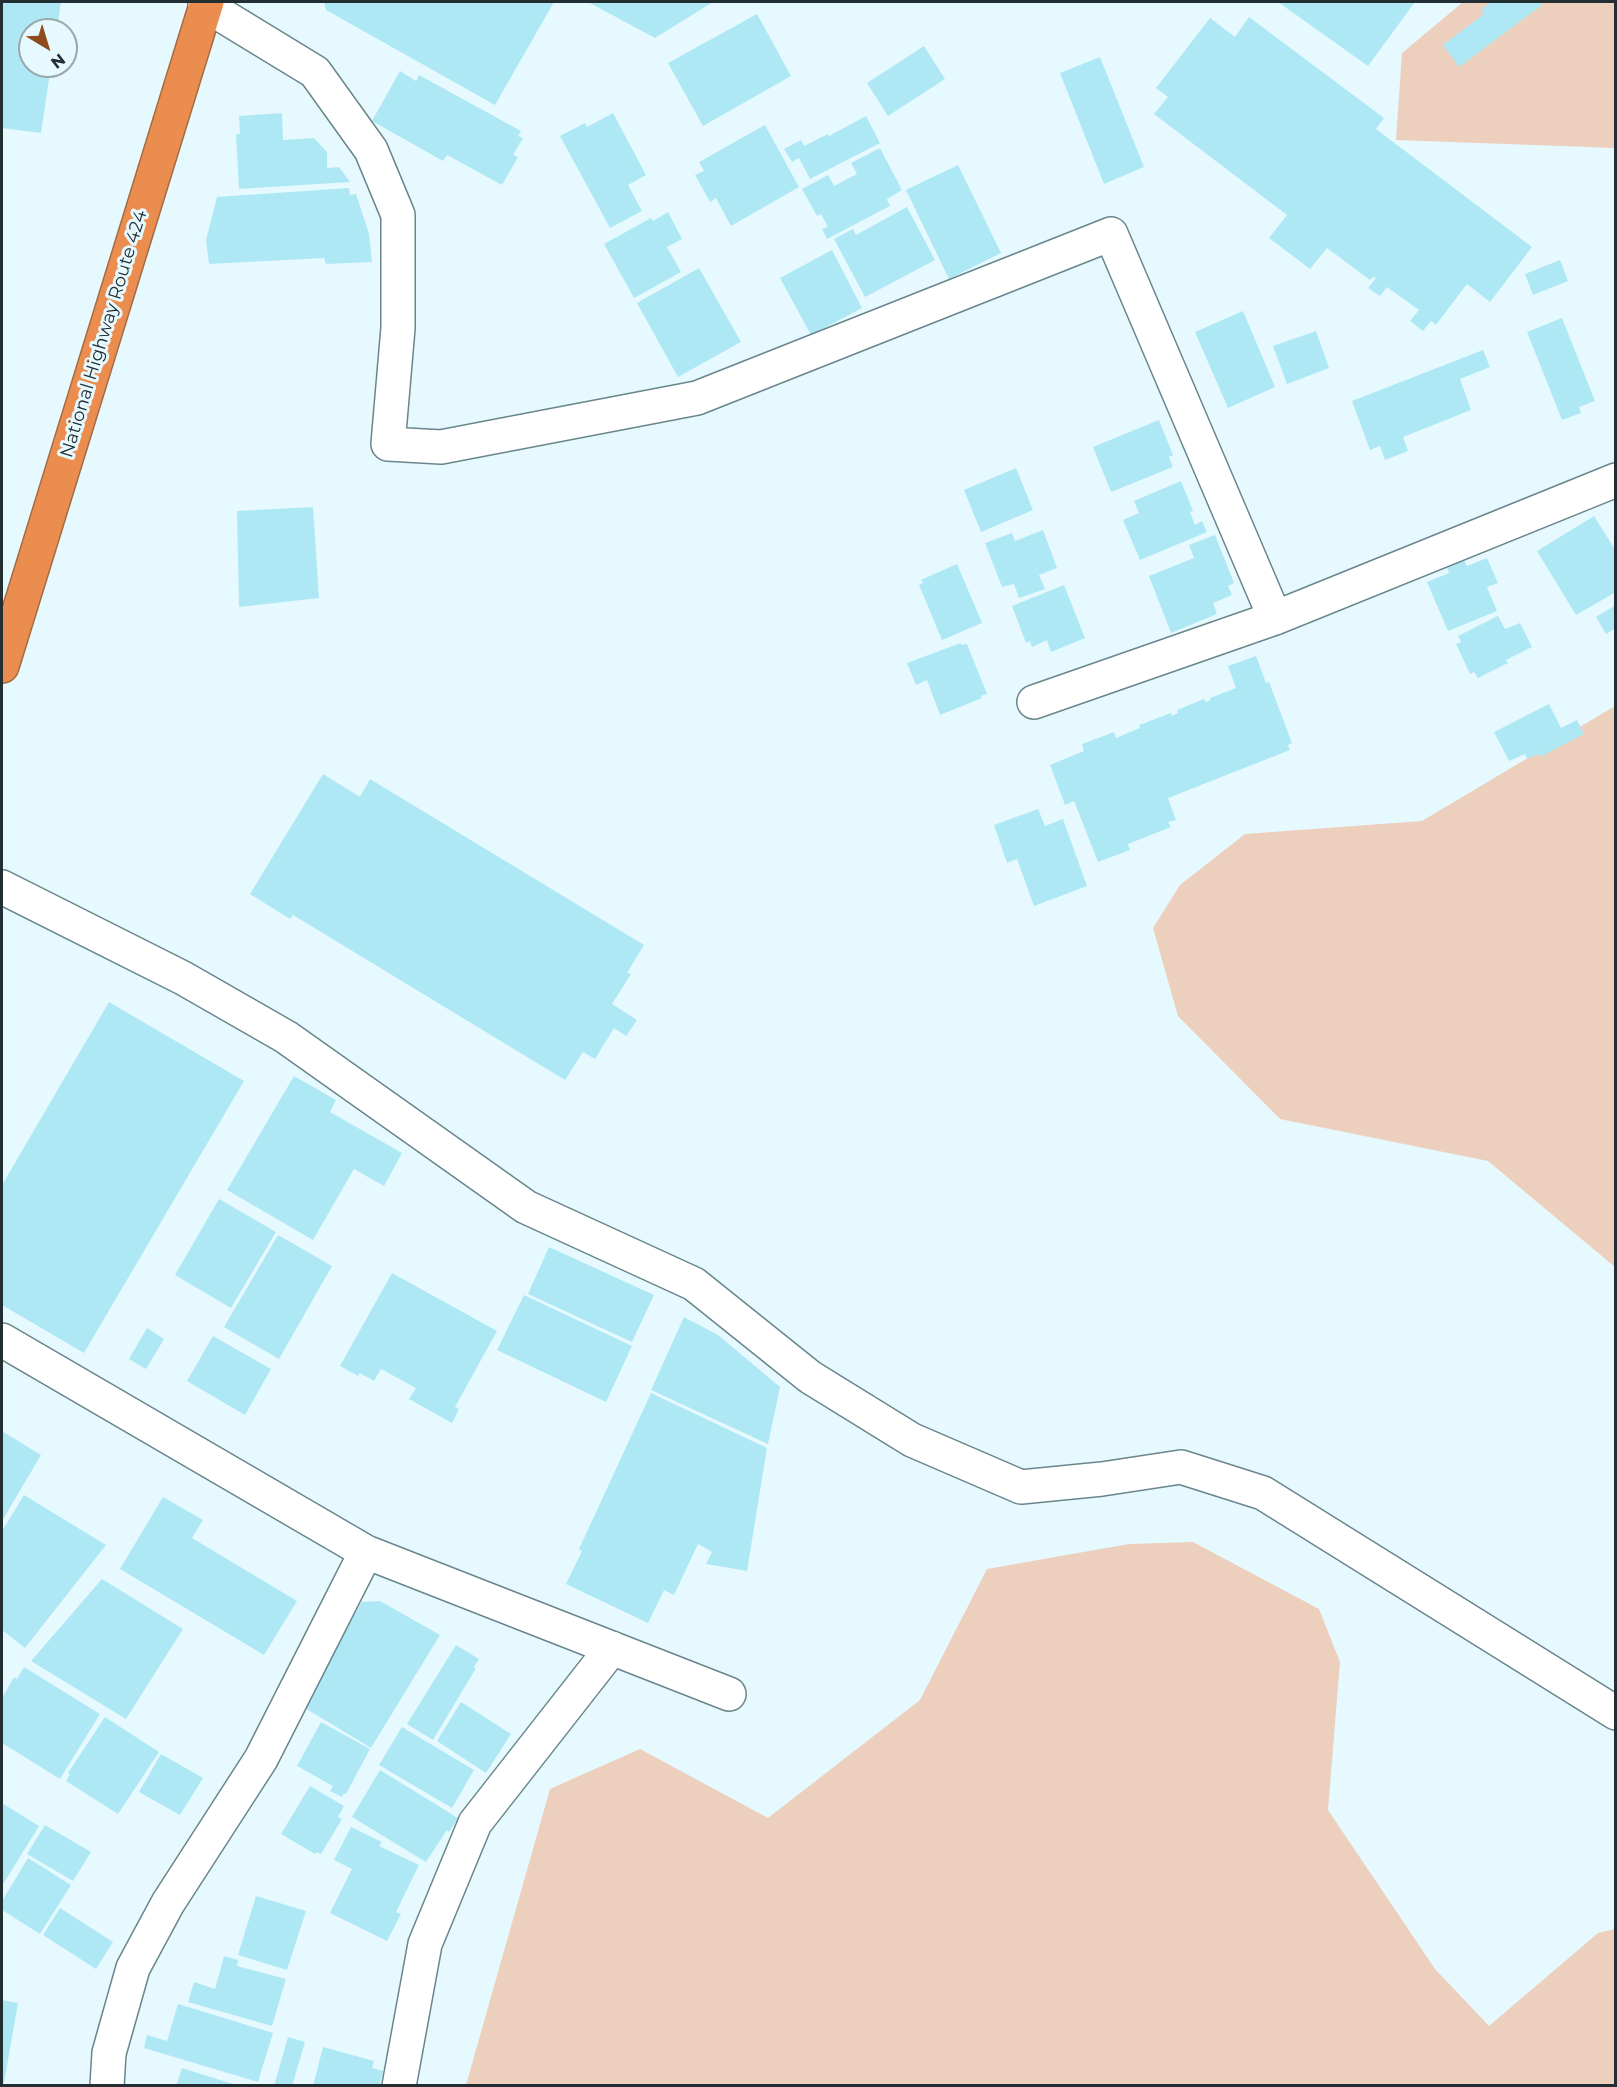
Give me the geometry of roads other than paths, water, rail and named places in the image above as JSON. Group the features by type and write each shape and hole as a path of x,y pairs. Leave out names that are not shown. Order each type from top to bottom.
{"highway":[{"name":"National Highway Route 424","path":"2,666 206,3"}],"street":[{"path":"206,3 315,72 371,150 398,215 398,328 388,444 441,447 697,398 1111,234 1275,618"},
{"path":"1034,702 1275,618 1616,480"},
{"path":"2,887 183,978 286,1037 526,1208 694,1284 810,1377 912,1440 1021,1487 1102,1479 1181,1467 1263,1493 1616,1713"},
{"path":"2,1340 366,1552 729,1694"},
{"path":"107,2085 109,2053 133,1968 168,1903 261,1759 366,1552"},
{"path":"399,2085 425,1944 475,1823 612,1648"}]}
